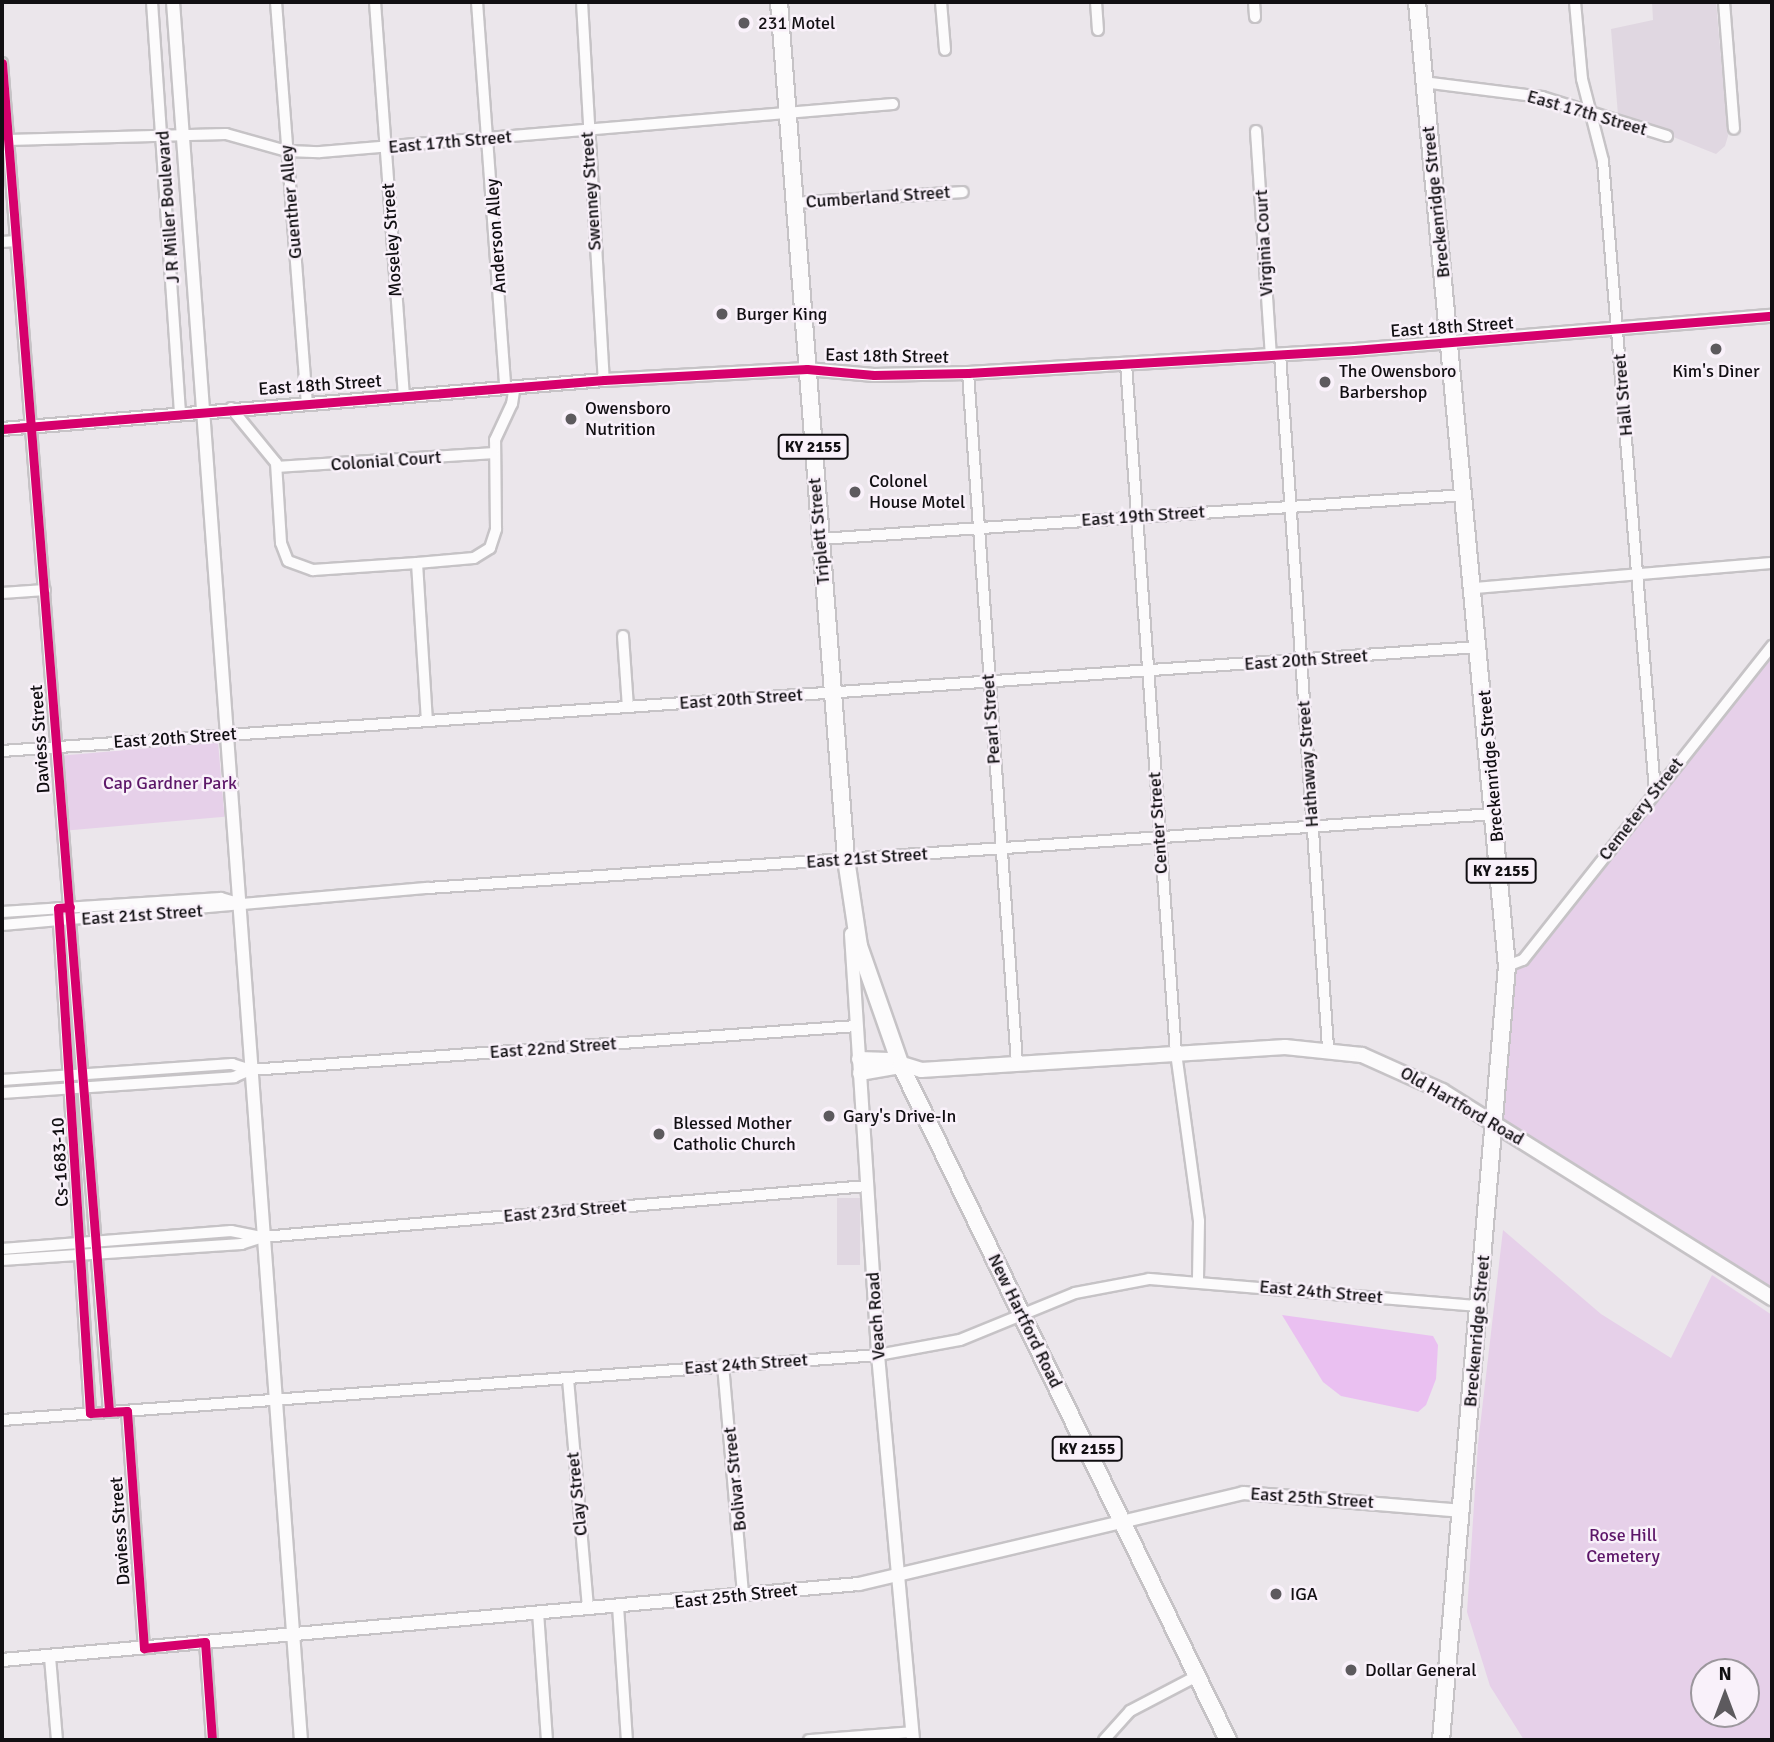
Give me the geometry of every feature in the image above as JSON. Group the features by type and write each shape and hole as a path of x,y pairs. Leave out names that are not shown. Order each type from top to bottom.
{"main road":[{"name":"Triplett Street","path":"779,2 850,892"},
{"name":"Breckenridge Street","path":"1417,2 1480,647 1507,967 1497,1125 1441,1740"},
{"name":"New Hartford Road","path":"850,892 865,969 901,1066 1228,1740"},
{"name":"Old Hartford Road","path":"859,1066 901,1066 921,1070 1176,1053 1328,1048 1371,1058 1416,1077 1497,1125 1772,1297"}],"street":[{"name":"J R Miller Boulevard","path":"152,2 174,274 180,412"},
{"path":"173,2 301,1740"},
{"name":"Guenther Alley","path":"276,2 307,402"},
{"name":"Moseley Street","path":"375,2 404,395"},
{"name":"Anderson Alley","path":"477,2 510,387"},
{"name":"Swenney Street","path":"582,2 587,129 604,380"},
{"path":"941,2 945,50"},
{"path":"1096,2 1098,30"},
{"path":"1254,2 1255,17"},
{"name":"Hall Street","path":"1574,2 1582,79 1603,161 1656,790"},
{"path":"1724,2 1734,129"},
{"name":"Daviess Street","path":"2,63 33,427 109,1412"},
{"name":"East 17th Street","path":"1423,82 1542,97 1667,136"},
{"name":"East 17th Street","path":"8,140 226,134 287,151 386,148 893,104"},
{"name":"Virginia Court","path":"1256,131 1275,354"},
{"name":"Cumberland Street","path":"794,203 963,192"},
{"path":"2,242 16,241"},
{"path":"174,274 191,273"},
{"name":"East 18th Street","path":"2,429 230,407 604,380 807,369 874,375 968,373 1451,342 1772,316"},
{"name":"Hathaway Street","path":"1275,354 1290,505 1328,1048"},
{"name":"Center Street","path":"1126,363 1176,1053 1199,1221 1198,1280"},
{"name":"Pearl Street","path":"968,373 1017,1064"},
{"path":"230,407 272,454 277,467 281,543 295,566 313,569 417,563 474,558 490,548 496,528 494,453 510,387"},
{"name":"Colonial Court","path":"277,467 494,453"},
{"name":"East 19th Street","path":"820,539 1465,495"},
{"path":"417,563 427,721"},
{"path":"1474,588 1772,564"},
{"path":"2,593 45,590"},
{"path":"623,636 628,707"},
{"name":"Cemetery Street","path":"1507,967 1523,960 1772,646"},
{"name":"East 20th Street","path":"2,751 1480,647"},
{"name":"East 21st Street","path":"2,925 222,909 239,903 1495,814"},
{"name":"Veach Road","path":"850,892 878,1355 913,1736"},
{"name":"East 21st Street","path":"2,912 221,898 239,903"},
{"name":"Cs-1683-10","path":"58,908 90,1413"},
{"name":"East 22nd Street","path":"2,1093 234,1077 250,1070 856,1026"},
{"name":"East 22nd Street","path":"2,1080 232,1064 250,1070"},
{"name":"East 23rd Street","path":"2,1260 240,1244 262,1237 867,1186"},
{"name":"East 23rd Street","path":"2,1249 230,1231 262,1237"},
{"name":"East 24th Street","path":"2,1420 878,1355 960,1340 1075,1293 1110,1284 1198,1280 1480,1306"},
{"name":"Bolivar Street","path":"723,1365 744,1594"},
{"name":"Clay Street","path":"568,1379 588,1608"},
{"name":"Daviess Street","path":"127,1411 144,1648"},
{"name":"East 25th Street","path":"2,1660 618,1606 899,1577 1205,1499 1263,1492 1460,1511"},
{"path":"618,1606 628,1740"},
{"path":"538,1612 547,1740"},
{"path":"205,1642 212,1740"},
{"path":"50,1657 57,1740"},
{"path":"1104,1740 1130,1710 1196,1676"},
{"path":"809,1740 913,1736"}],"shaded area":[{"path":"1652,2 1716,2 1728,136 1725,146 1716,154 1618,115 1611,29 1653,20"},
{"path":"837,1198 860,1198 860,1265 837,1265"},
{"path":"1282,1315 1433,1336 1438,1345 1436,1379 1426,1405 1418,1412 1341,1396 1323,1382"}],"green space":[{"path":"1772,646 1772,1298 1497,1125 1507,966 1523,960"},
{"name":"Cap Gardner Park","path":"218,742 225,817 70,830 64,756"},
{"name":"Rose Hill Cemetery","path":"1503,1230 1601,1314 1671,1358 1712,1275 1772,1315 1772,1740 1524,1740 1490,1686 1467,1612 1478,1444"}],"cycle path":[{"path":"2,63 109,1412"},
{"path":"2,429 604,380 807,369 874,375 968,373 1354,350 1772,316"},
{"path":"70,907 58,908 90,1413 127,1411 144,1648 205,1642 212,1740"}],"place":[{"name":"231 Motel","path":"744,23"},
{"name":"Burger King","path":"722,314"},
{"name":"Kim's Diner","path":"1716,349"},
{"name":"The Owensboro Barbershop","path":"1325,382"},
{"name":"Owensboro Nutrition","path":"571,419"},
{"name":"Colonel House Motel","path":"855,492"},
{"name":"Gary's Drive-In","path":"829,1116"},
{"name":"Blessed Mother Catholic Church","path":"659,1134"},
{"name":"IGA","path":"1276,1594"},
{"name":"Dollar General","path":"1351,1670"}]}
